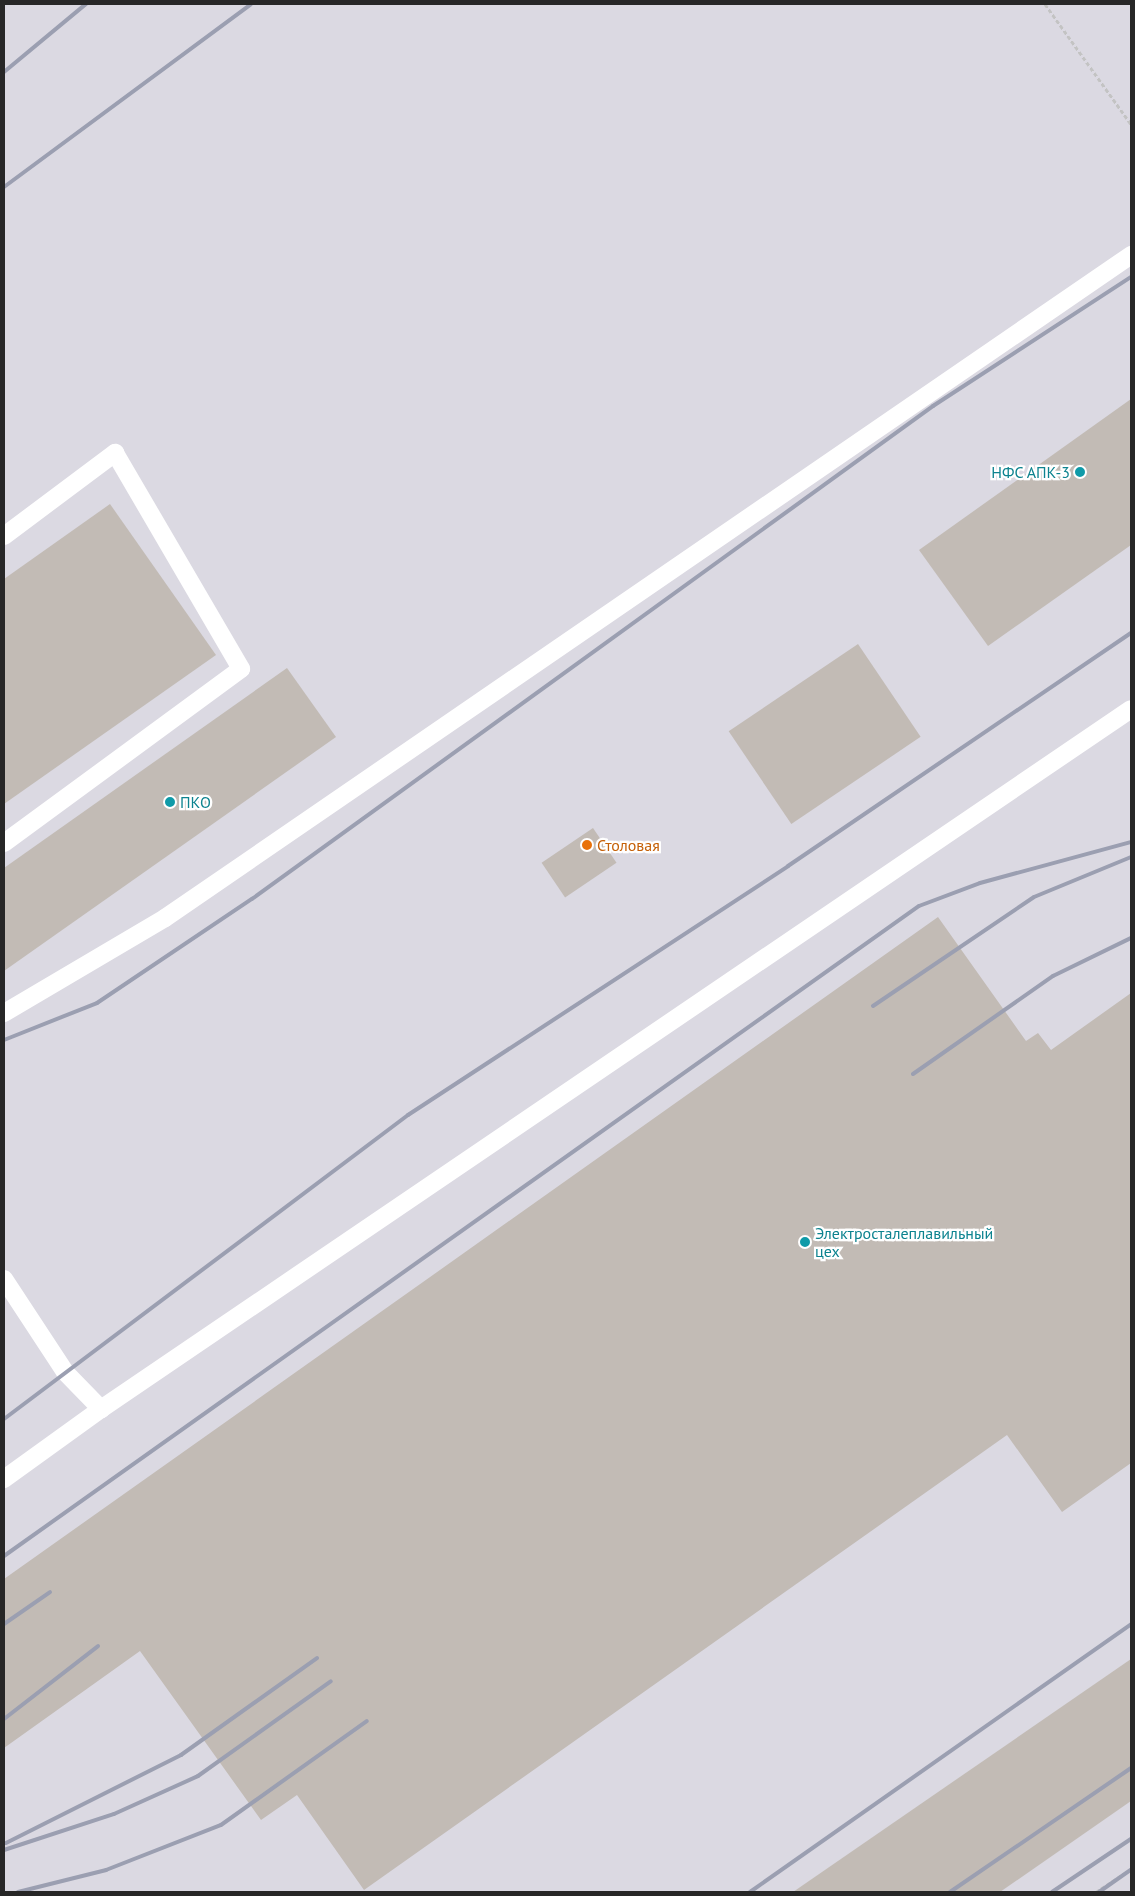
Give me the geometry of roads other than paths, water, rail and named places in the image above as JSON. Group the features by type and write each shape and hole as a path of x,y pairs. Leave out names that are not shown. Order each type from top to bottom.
{"lane":[{"path":"4,1013 165,918 1131,255"},
{"path":"4,536 116,453 241,668 4,843"},
{"path":"4,1479 101,1409 1131,709"},
{"path":"4,1279 65,1372 101,1409"}],"railway":[{"path":"4,72 86,4"},
{"path":"4,187 251,4"},
{"path":"4,1040 97,1003 252,899 933,406 1131,277"},
{"path":"4,1419 408,1115 788,866 1131,633"},
{"path":"4,1556 919,906 980,883 1131,842"},
{"path":"873,1006 1034,897 1131,857"},
{"path":"913,1074 1053,976 1131,938"},
{"path":"4,1624 50,1592"},
{"path":"750,1892 1131,1624"},
{"path":"4,1719 98,1646"},
{"path":"6,1843 181,1755 317,1658"},
{"path":"4,1850 114,1814 198,1776 331,1681"},
{"path":"18,1892 106,1870 221,1825 367,1721"},
{"path":"950,1892 1131,1768"},
{"path":"1052,1892 1131,1839"},
{"path":"1099,1892 1131,1870"}],"place":[{"name":"НФС АПК-3","path":"1080,472"},
{"name":"ПКО","path":"170,802"},
{"name":"Столовая","path":"587,845"},
{"name":"Электросталеплавильный цех","path":"805,1242"}]}
